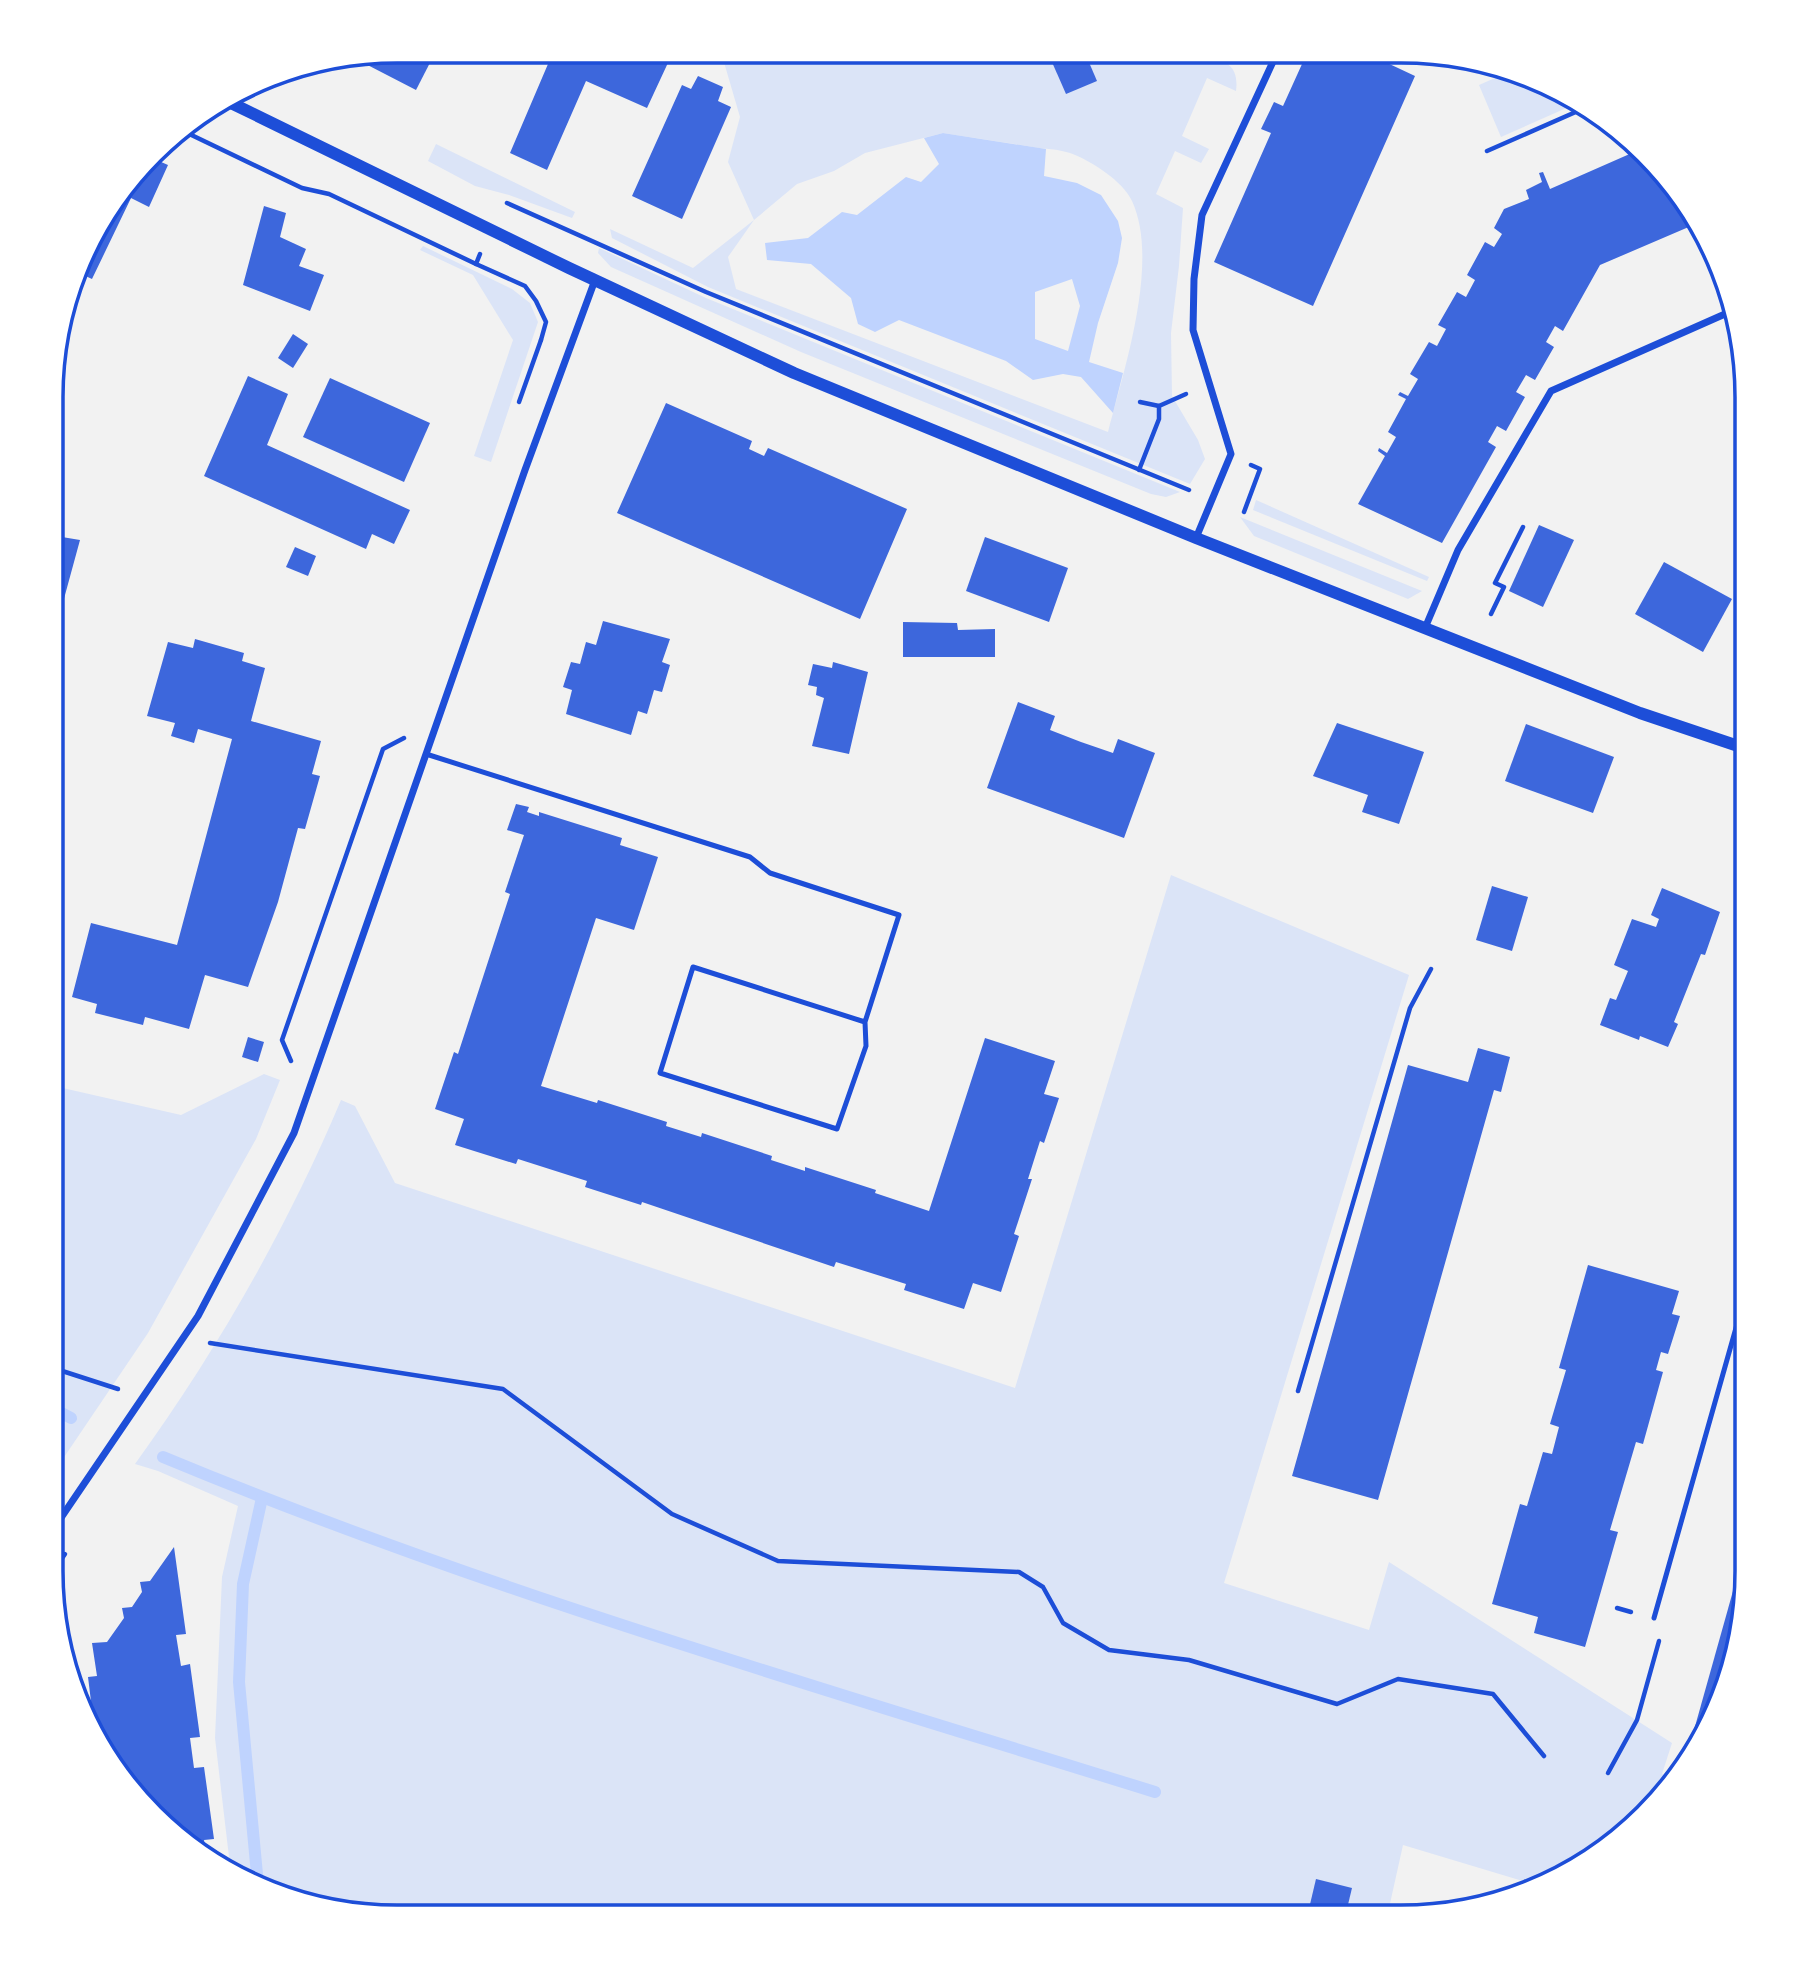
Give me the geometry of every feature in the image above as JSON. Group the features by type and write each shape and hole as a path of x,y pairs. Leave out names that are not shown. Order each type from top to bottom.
{"street":[{"path":"1196,538 1231,454 1193,330 1194,279 1202,215 1271,63"},
{"path":"235,105 595,280 794,373 1196,538 1640,713 1735,745"},
{"path":"63,1515 198,1316 294,1133 584,303 595,280"},
{"path":"1424,628 1458,550 1551,391 1725,314"}],"lane":[{"path":"426,754 750,858 770,873 899,915 865,1023 866,1046 837,1129 660,1073 693,967 865,1023"},
{"path":"1654,1618 1735,1328"}],"path":[{"path":"1486,151 1575,112"},
{"path":"191,135 302,188 328,194 525,286 546,322 543,340 519,404"},
{"path":"504,201 706,292 1213,499"},
{"path":"476,264 482,251"},
{"path":"1140,402 1159,406 1210,383"},
{"path":"1139,470 1159,419 1159,406"},
{"path":"1491,614 1503,587 1495,583 1523,527"},
{"path":"291,1062 282,1040 383,749 404,738 408,728"},
{"path":"1298,1391 1410,1008 1431,969"},
{"path":"210,1343 503,1389 672,1514 778,1562 1019,1572 1043,1587 1063,1623 1109,1650 1189,1660 1337,1704 1398,1679 1493,1694 1544,1756"},
{"path":"63,1371 119,1389"},
{"path":"111,1400 126,1378"},
{"path":"1608,1773 1637,1720 1663,1627 1654,1618 1617,1608"}],"shaded area":[{"path":"724,63 1226,63 1236,76 1236,91 1207,78 1182,136 1209,149 1201,163 1175,151 1156,194 1183,208 1171,333 1172,396 1198,440 1205,459 1190,484 708,287 612,238 610,229 693,268 754,220 728,162 740,117","holes":["943,133 1065,152 1078,156 1114,179 1132,201 1140,226 1142,254 1136,316 1108,432 736,289 728,257 754,220 797,184 834,171 865,153"]},
{"path":"1497,77 1529,88 1567,108 1501,137 1479,85"},
{"path":"436,144 575,212 572,218 509,195 475,186 428,161"},
{"path":"423,246 512,289 530,303 538,322 491,462 474,456 513,340 473,275 420,250"},
{"path":"599,248 706,298 1180,492 1166,497 1151,494 801,352 611,267 598,253"},
{"path":"1256,500 1429,577 1427,581 1253,510"},
{"path":"1240,517 1422,591 1408,599 1254,536"},
{"path":"1171,875 1409,975 1224,1583 1369,1630 1389,1562 1672,1743 1662,1774 1665,1776 1637,1807 1604,1836 1549,1871 1524,1882 1403,1845 1390,1905 397,1905 354,1902 311,1894 269,1880 229,1860 215,1738 222,1577 238,1506 158,1471 135,1464 194,1377 248,1288 297,1196 341,1100 355,1106 395,1183 1015,1388"},
{"path":"264,1074 280,1080 256,1139 148,1333 63,1459 63,1088 181,1115"}],"water":[{"path":"943,133 1046,149 1044,176 1077,183 1101,195 1118,221 1122,238 1118,263 1098,323 1089,362 1123,373 1113,413 1081,377 1063,374 1033,380 1006,361 899,320 875,332 858,324 851,298 811,264 767,260 765,243 808,238 842,212 857,215 906,177 921,182 939,164 924,138","holes":["1072,279 1080,306 1068,351 1035,339 1035,292"]}],"building":[{"path":"430,63 416,90 367,65"},
{"path":"545,63 668,63 647,108 586,81 547,170 510,153 548,64"},
{"path":"1052,63 1089,63 1097,81 1066,94"},
{"path":"1302,63 1387,63 1415,76 1313,306 1214,262 1271,133 1261,129 1274,102 1283,106"},
{"path":"698,76 723,87 718,101 731,107 682,219 632,196 682,85 691,89"},
{"path":"1630,154 1666,194 1688,227 1600,265 1563,331 1555,326 1546,342 1554,347 1535,380 1526,375 1516,392 1525,397 1506,431 1497,426 1488,442 1496,447 1442,543 1358,504 1385,456 1378,451 1379,448 1387,453 1396,437 1388,432 1406,399 1398,395 1400,392 1408,396 1418,379 1410,374 1429,342 1437,346 1446,329 1438,325 1457,292 1466,297 1475,280 1467,275 1485,242 1494,247 1502,234 1494,228 1504,209 1529,199 1526,190 1542,182 1539,173 1543,172 1550,189"},
{"path":"160,162 168,165 149,207 131,198 92,279 86,276 88,269 119,212"},
{"path":"264,206 286,213 280,237 306,249 299,266 324,275 310,311 243,285"},
{"path":"293,334 308,344 293,368 278,358"},
{"path":"248,376 288,394 267,445 410,510 394,544 372,534 366,549 204,476"},
{"path":"330,378 430,423 404,482 303,437"},
{"path":"666,403 752,441 749,449 764,456 768,448 907,509 860,619 617,513"},
{"path":"1539,525 1574,540 1543,607 1509,591"},
{"path":"63,537 80,540 63,602"},
{"path":"985,537 1068,568 1049,622 966,591"},
{"path":"295,547 316,556 308,576 286,567"},
{"path":"1664,562 1732,599 1703,652 1635,614"},
{"path":"603,621 670,639 662,662 670,665 662,692 654,690 647,714 638,711 631,735 566,714 572,690 563,687 571,662 580,664 586,642 596,645"},
{"path":"903,622 957,623 958,630 995,629 995,657 903,657"},
{"path":"195,639 244,653 242,661 265,668 251,721 321,741 312,774 320,776 305,829 298,828 278,902 248,987 205,975 189,1029 145,1017 143,1025 95,1013 97,1004 72,997 91,923 177,945 232,739 198,729 194,743 171,736 175,723 147,716 168,642 193,648"},
{"path":"833,662 868,672 849,754 812,746 824,698 816,695 817,687 808,685 813,664 832,668"},
{"path":"1018,702 1055,716 1050,730 1081,742 1113,753 1118,739 1155,753 1124,838 987,788"},
{"path":"1337,723 1424,752 1399,824 1362,812 1368,795 1313,776"},
{"path":"1526,724 1614,757 1593,813 1505,781"},
{"path":"516,804 529,807 527,812 539,816 539,812 622,838 620,845 658,857 634,930 596,918 541,1086 597,1103 598,1100 667,1122 666,1126 701,1137 702,1133 772,1156 771,1160 805,1171 805,1167 929,1211 985,1038 1055,1061 1044,1094 1059,1098 1044,1143 1040,1141 1028,1179 1032,1179 1014,1234 1019,1236 1001,1292 973,1283 964,1309 904,1290 906,1284 836,1262 834,1267 642,1202 641,1205 585,1187 587,1181 518,1159 516,1164 455,1145 464,1119 435,1109 454,1052 458,1054 510,894 505,892 524,835 507,830"},
{"path":"1492,886 1528,897 1512,951 1476,940"},
{"path":"1662,888 1720,912 1705,955 1701,954 1674,1022 1678,1024 1668,1047 1640,1036 1639,1040 1600,1025 1610,998 1616,1000 1628,971 1614,965 1632,919 1656,927 1659,919 1651,915"},
{"path":"248,1037 264,1042 258,1062 242,1057"},
{"path":"1478,1048 1510,1057 1501,1092 1494,1090 1378,1500 1292,1476 1408,1065 1468,1082"},
{"path":"1588,1265 1679,1291 1672,1314 1680,1316 1668,1354 1661,1352 1656,1370 1663,1372 1643,1444 1636,1442 1610,1530 1618,1532 1585,1647 1534,1633 1538,1617 1492,1604 1520,1504 1527,1506 1543,1452 1552,1454 1559,1427 1550,1424 1566,1370 1559,1368"},
{"path":"174,1547 186,1634 176,1635 181,1666 190,1664 200,1737 190,1738 194,1768 204,1767 214,1839 204,1840 205,1844 177,1822 146,1791 119,1756 92,1707 88,1677 97,1676 92,1643 107,1642 124,1618 122,1608 132,1607 142,1592 140,1582 150,1581"},
{"path":"1734,1587 1724,1657 1710,1699 1693,1732"},
{"path":"1316,1879 1352,1888 1348,1905 1310,1905"}],"waterway":[{"path":"63,1414 71,1418"},
{"path":"163,1457 284,1506 407,1551 655,1636 1155,1792"},
{"path":"257,1875 239,1682 243,1584 262,1498"}]}
